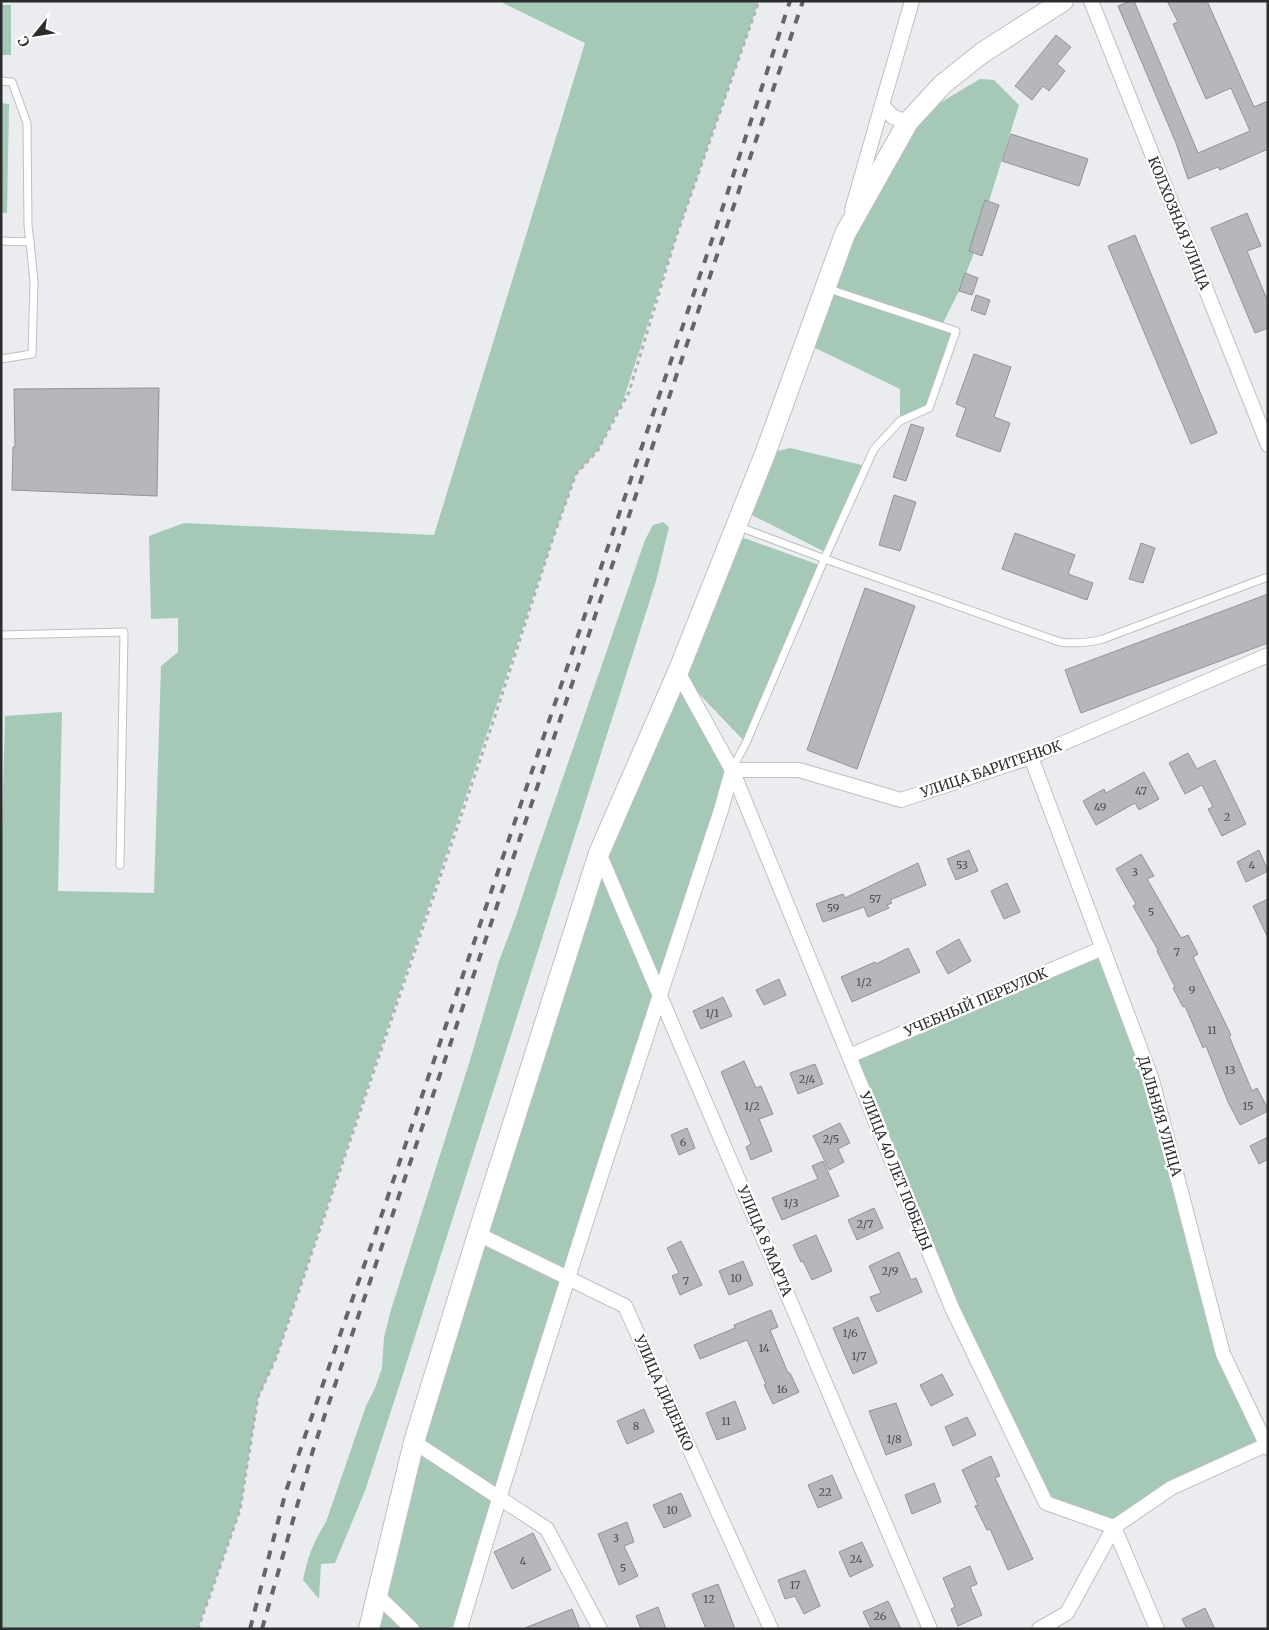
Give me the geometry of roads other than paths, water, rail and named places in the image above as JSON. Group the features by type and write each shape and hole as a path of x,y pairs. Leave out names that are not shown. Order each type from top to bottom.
{"street":[{"path":"370,1629 414,1442 478,1234 600,854 678,672 765,454 845,234 912,1"},
{"path":"845,234 908,122 943,84 961,68 1063,1"},
{"name":"КОЛХОЗНАЯ УЛИЦА","path":"1091,1 1268,445"},
{"path":"882,104 893,117 908,122"},
{"name":"УЛИЦА БАРИТЕНЮК","path":"732,770 799,770 901,800 1031,757 1268,654"},
{"name":"УЛИЦА 40 ЛЕТ ПОБЕДЫ","path":"678,672 732,770 952,1308 1046,1503 1114,1528"},
{"name":"ДАЛЬНЯЯ УЛИЦА","path":"1031,757 1152,1080 1223,1354 1267,1445"},
{"path":"460,1629 567,1277 722,810 732,770"},
{"name":"УЛИЦА 8 МАРТА","path":"600,854 930,1629"},
{"name":"УЧЕБНЫЙ ПЕРЕУЛОК","path":"849,1056 1103,948"},
{"name":"УЛИЦА ДИДЕНКО","path":"478,1234 625,1306 771,1629"},
{"path":"414,1442 547,1529 600,1629"},
{"path":"1039,1629 1067,1613 1114,1528 1171,1488 1267,1445"},
{"path":"1114,1528 1157,1629"},
{"path":"377,1595 412,1629"}],"lane":[{"path":"1,81 12,82 27,123 28,226 34,282 32,354 1,359"},
{"path":"1,241 30,242"},
{"path":"732,770 746,743 874,449 900,421 928,408 956,330 825,287"},
{"path":"736,525 825,559 1060,642 1088,643 1103,639 1265,578"},
{"path":"1,635 124,632 120,866"}],"railway":[{"path":"250,1629 286,1491 383,1211 717,225 790,1"},
{"path":"262,1629 313,1450 803,1"}]}
